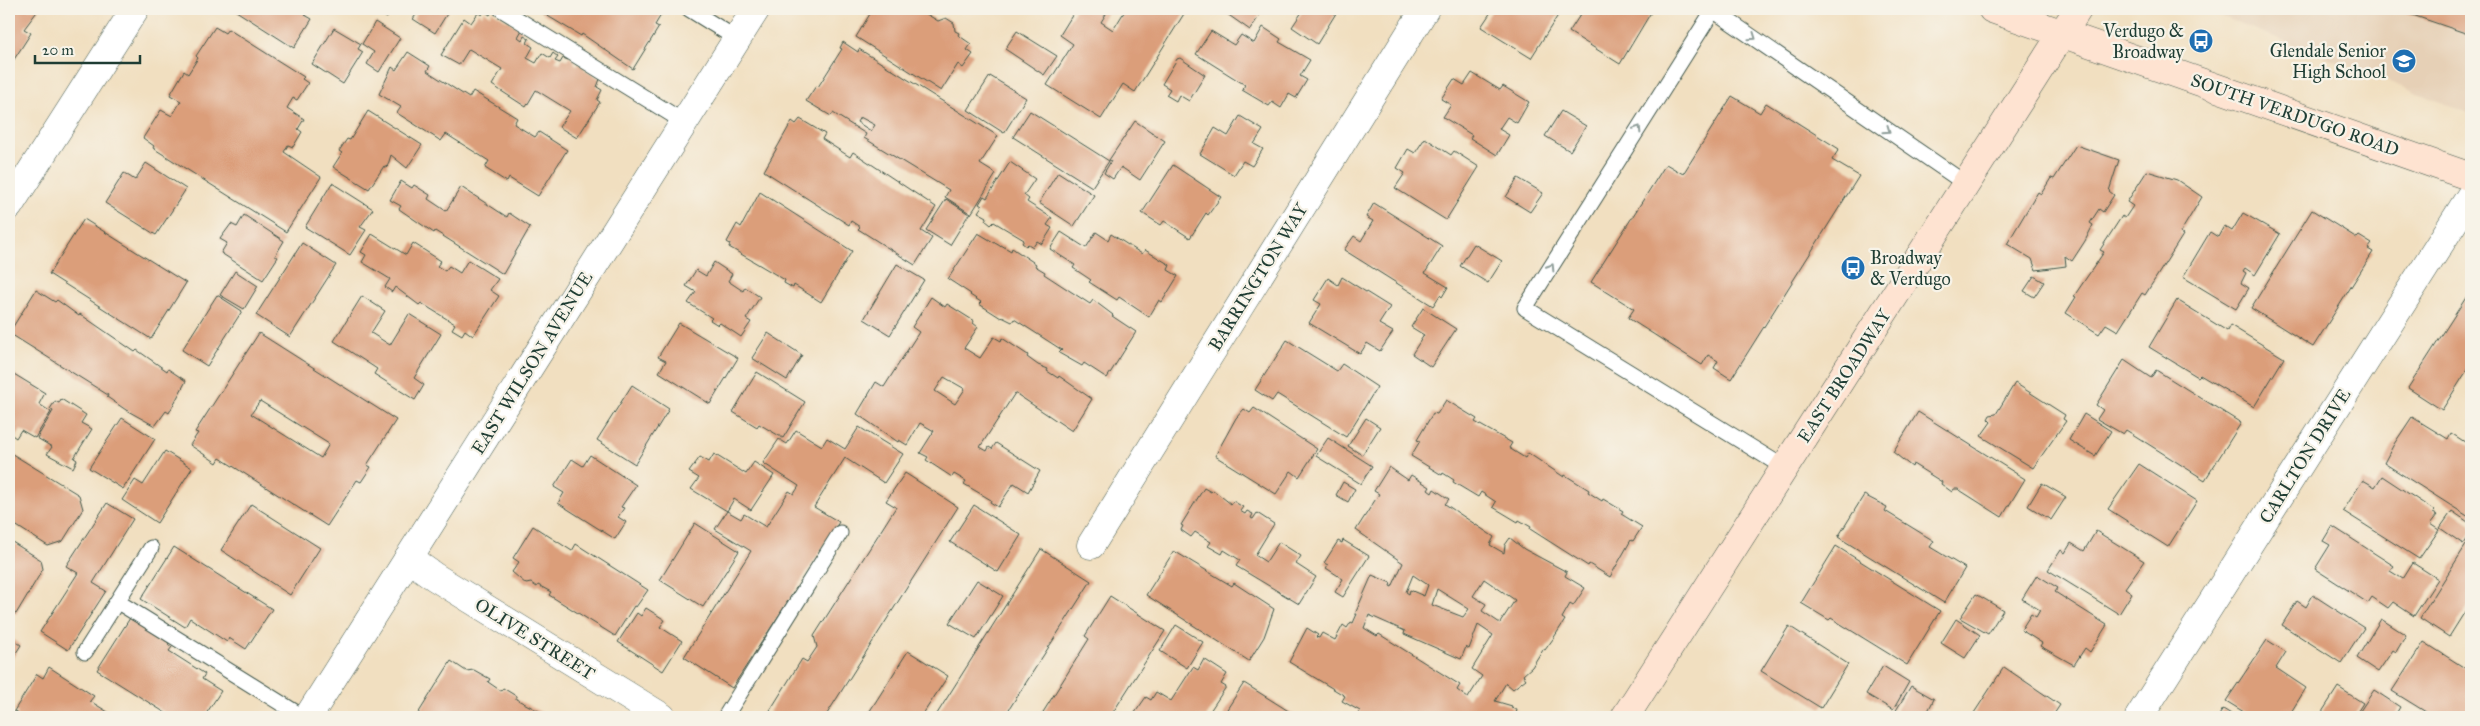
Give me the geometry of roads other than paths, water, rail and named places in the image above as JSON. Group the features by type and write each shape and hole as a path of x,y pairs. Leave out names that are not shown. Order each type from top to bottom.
{"main road":[{"name":"SOUTH VERDUGO ROAD","path":"1992,9 2471,177"},
{"name":"EAST BROADWAY","path":"1625,717 2078,9"}],"street":[{"path":"9,206 135,9"},
{"name":"EAST WILSON AVENUE","path":"308,717 756,9"},
{"name":"BARRINGTON WAY","path":"1091,545 1425,9"},
{"name":"CARLTON DRIVE","path":"2139,717 2471,194"},
{"name":"OLIVE STREET","path":"408,558 435,577 662,717"}],"lane":[{"path":"501,9 684,122"},
{"path":"689,9 737,39"},
{"path":"1785,468 1525,308 1713,9 1966,184"},
{"path":"725,717 840,533"},
{"path":"85,652 151,548"},
{"path":"118,602 303,717"}],"place":[{"name":"Verdugo & Broadway","path":"2201,41"},
{"name":"Glendale Senior High School","path":"2404,61"},
{"name":"Broadway & Verdugo","path":"1853,268"}]}
